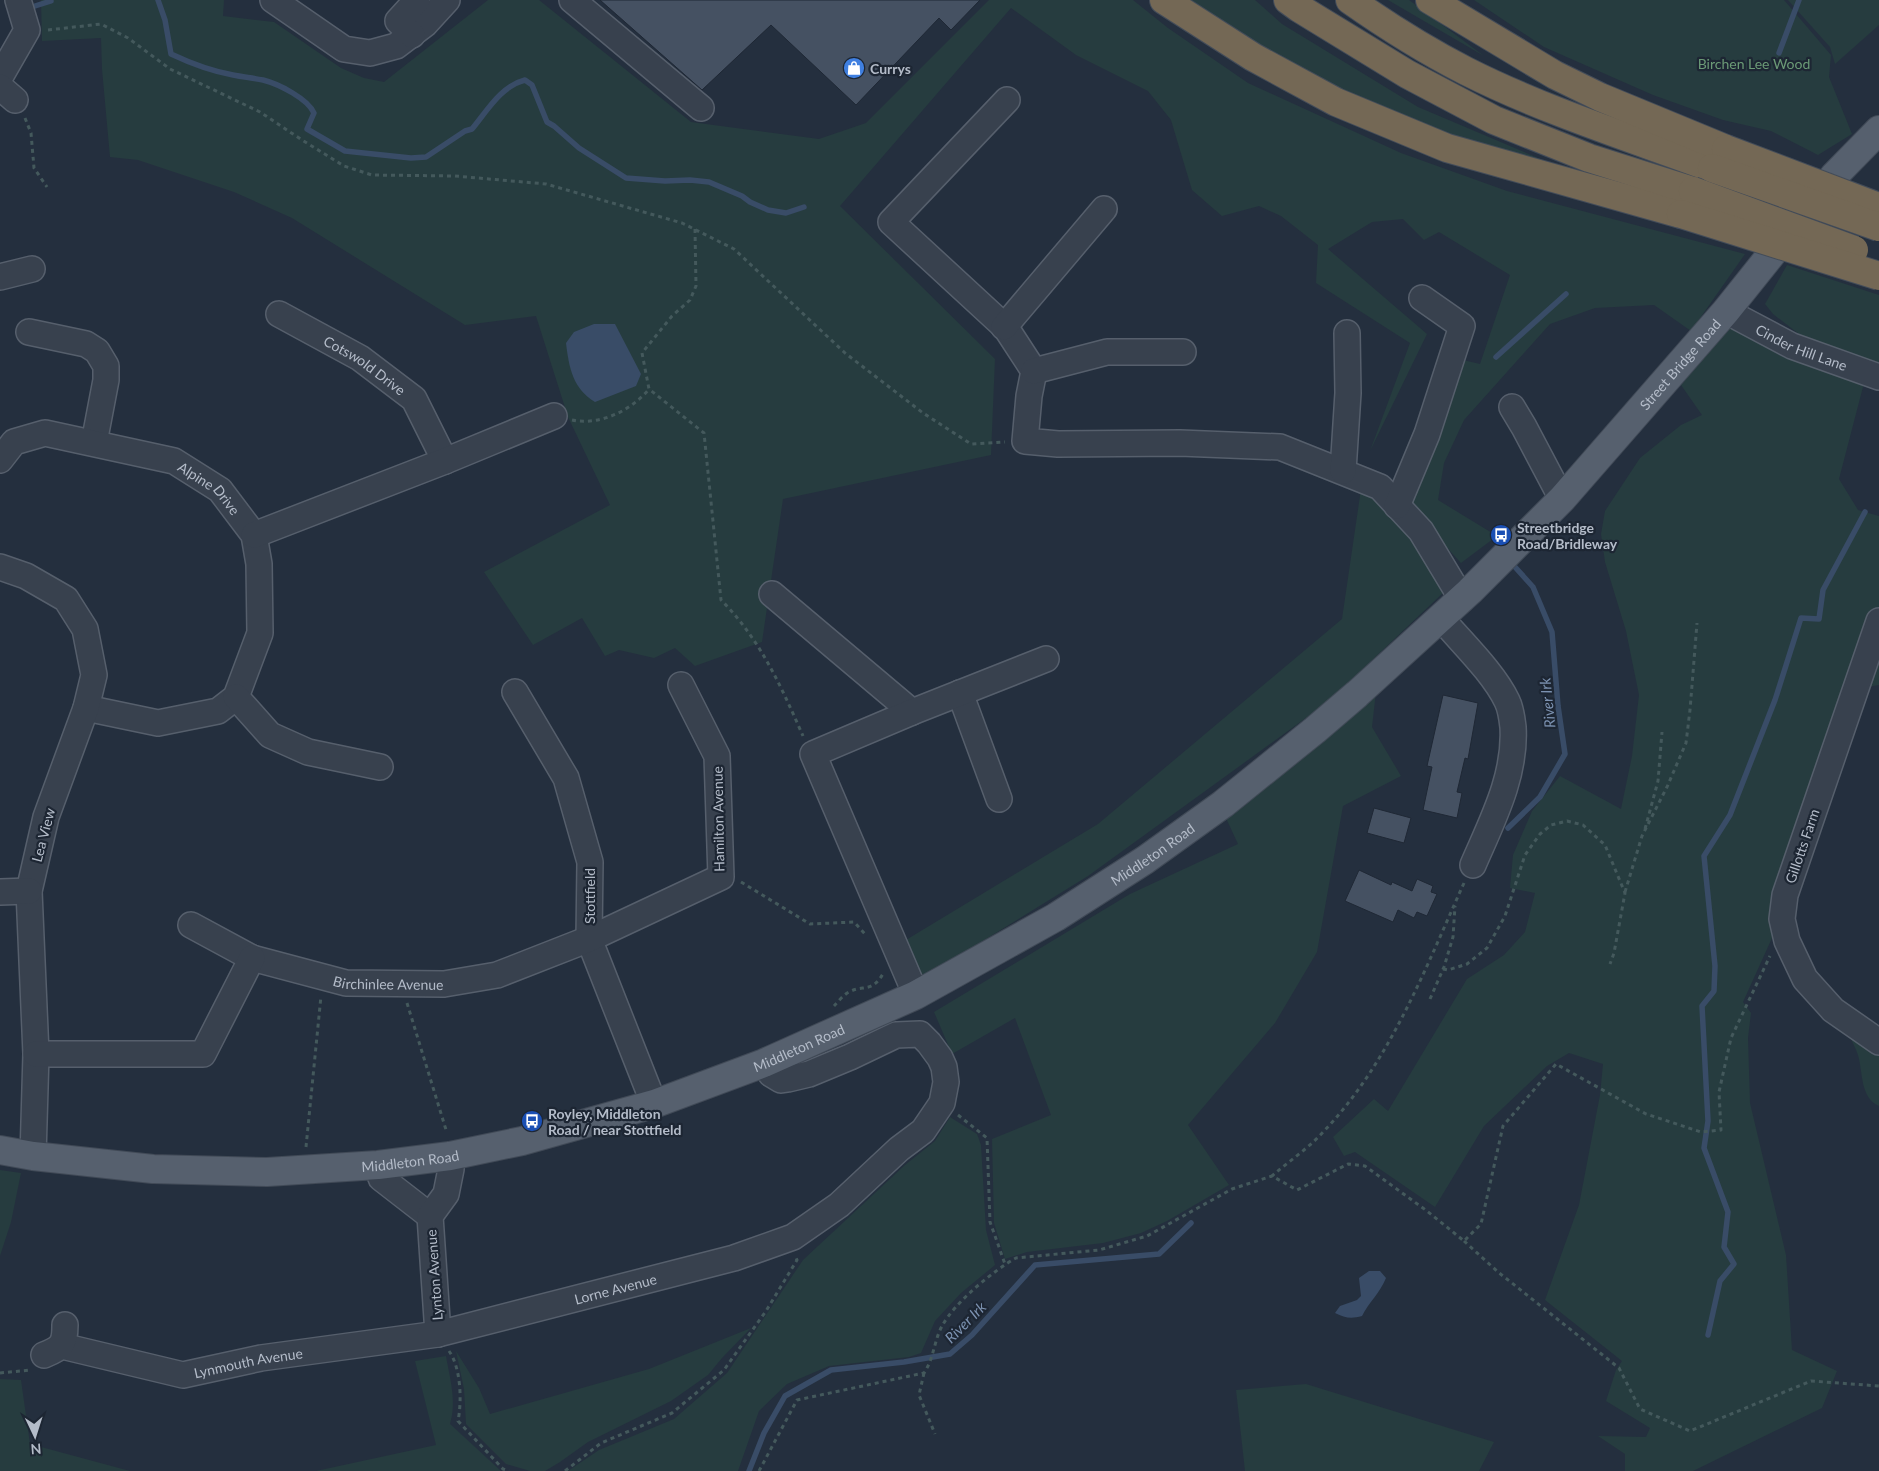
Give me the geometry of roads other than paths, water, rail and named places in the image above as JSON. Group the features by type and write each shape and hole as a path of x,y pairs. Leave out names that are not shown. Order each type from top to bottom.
{"highway":[{"path":"1164,0 1253,57 1336,102 1447,148 1687,202 1879,259"},
{"path":"1288,0 1407,74 1494,120 1589,158 1687,202 1879,276"},
{"path":"1350,0 1403,36 1467,72 1553,109 1879,208"},
{"path":"1430,0 1555,75 1719,159 1879,227"}],"main road":[{"name":"Street Bridge Road","path":"1466,595 1562,499 1726,311 1834,176 1879,130"},
{"name":"Middleton Road","path":"0,1150 32,1156 153,1169 267,1172 378,1166 452,1156 549,1134 654,1104 764,1063 916,995 1056,917 1107,885 1230,798 1315,730 1466,595"}],"street":[{"path":"0,77 27,30 18,0"},
{"path":"273,0 344,49 370,53 396,46 425,24 447,0"},
{"path":"412,34 398,21 417,0"},
{"path":"572,0 701,108"},
{"path":"1007,100 891,222 1004,327 1034,371 1029,396 1025,441 1058,444 1180,443 1280,447 1380,487 1421,531 1466,595"},
{"path":"1004,327 1104,209"},
{"path":"0,277 32,269"},
{"path":"1397,506 1427,434 1462,326 1422,298"},
{"name":"Cinder Hill Lane","path":"1726,311 1792,346 1879,377"},
{"name":"Cotswold Drive","path":"279,314 360,358 414,400 445,461"},
{"path":"28,332 86,344 97,351 106,366 106,380 94,443"},
{"path":"1343,471 1348,393 1348,333"},
{"path":"1034,371 1107,352 1183,352"},
{"path":"1512,407 1562,499"},
{"path":"254,535 445,461 554,416"},
{"name":"Alpine Drive","path":"0,460 14,442 45,433 174,461 220,490 254,535 259,564 260,632 236,697"},
{"name":"Lea View","path":"0,566 26,576 66,599 85,630 94,675 86,708 46,817 28,892 36,1054 32,1156"},
{"path":"772,594 912,712"},
{"path":"1441,618 1499,685 1509,703 1512,715 1514,743 1506,786 1473,864"},
{"name":"Gillotts Farm","path":"1879,621 1785,895 1782,919 1787,941 1805,979 1833,1010 1879,1042"},
{"path":"916,995 813,754 912,712 1046,659"},
{"name":"Hamilton Avenue","path":"589,939 721,877 717,756 681,685"},
{"name":"Stottfield","path":"515,692 566,778 590,862 589,939 654,1104"},
{"path":"960,693 998,799"},
{"path":"86,708 158,723 218,711 236,697 270,736 308,752 380,767"},
{"path":"0,892 28,892"},
{"name":"Birchinlee Avenue","path":"191,925 252,958 346,983 402,985 444,984 497,975 589,939"},
{"path":"36,1054 203,1054 252,958"},
{"name":"Lorne Avenue","path":"438,1334 734,1258 793,1237 839,1205 899,1149 924,1131 942,1102 946,1082 944,1067 940,1058 929,1042 920,1034 896,1035 809,1074 788,1079 781,1080 771,1074 764,1063"},
{"name":"Lynton Avenue","path":"438,1334 430,1216 446,1194 452,1156"},
{"name":"Lynton Avenue","path":"378,1166 381,1178 430,1216"},
{"name":"Lynmouth Avenue","path":"57,1342 183,1375 261,1358 438,1334"}],"water":[{"path":"594,324 615,324 641,374 636,386 595,402 582,391 573,377 566,343 574,332"},
{"path":"1369,1271 1380,1271 1386,1278 1362,1316 1348,1318 1335,1313 1340,1306 1357,1300 1361,1296 1359,1278"}],"waterway":[{"path":"35,6 50,0"},
{"path":"158,0 165,20 171,54 193,64 237,76 263,80 285,89 306,102 314,113 307,129 345,151 411,158 426,157 465,131 472,129 502,93 516,83 525,80 532,85 547,122 579,148 626,178 709,182 742,196 768,210 786,213 804,207"},
{"name":"River Irk","path":"1779,53 1799,0"},
{"name":"River Irk","path":"1496,357 1566,294"},
{"path":"1708,1335 1720,1281 1734,1264 1724,1247 1728,1212 1704,1148 1708,1121 1702,1006 1714,991 1715,966 1704,856 1730,815 1775,700 1801,618 1819,619 1823,590 1865,512"},
{"name":"River Irk","path":"1508,828 1540,797 1565,754 1558,706 1552,632 1533,587 1515,567"},
{"name":"River Irk","path":"749,1471 764,1433 785,1396 831,1370 904,1362 950,1354 972,1335 1035,1265 1159,1254 1191,1223"}],"place":[{"name":"Currys","path":"854,68"},
{"name":"Streetbridge Road/Bridleway","path":"1501,535"},
{"name":"Royley, Middleton Road / near Stottfield","path":"532,1121"}],"park label":[{"name":"Birchen Lee Wood","path":"1754,63"}]}
